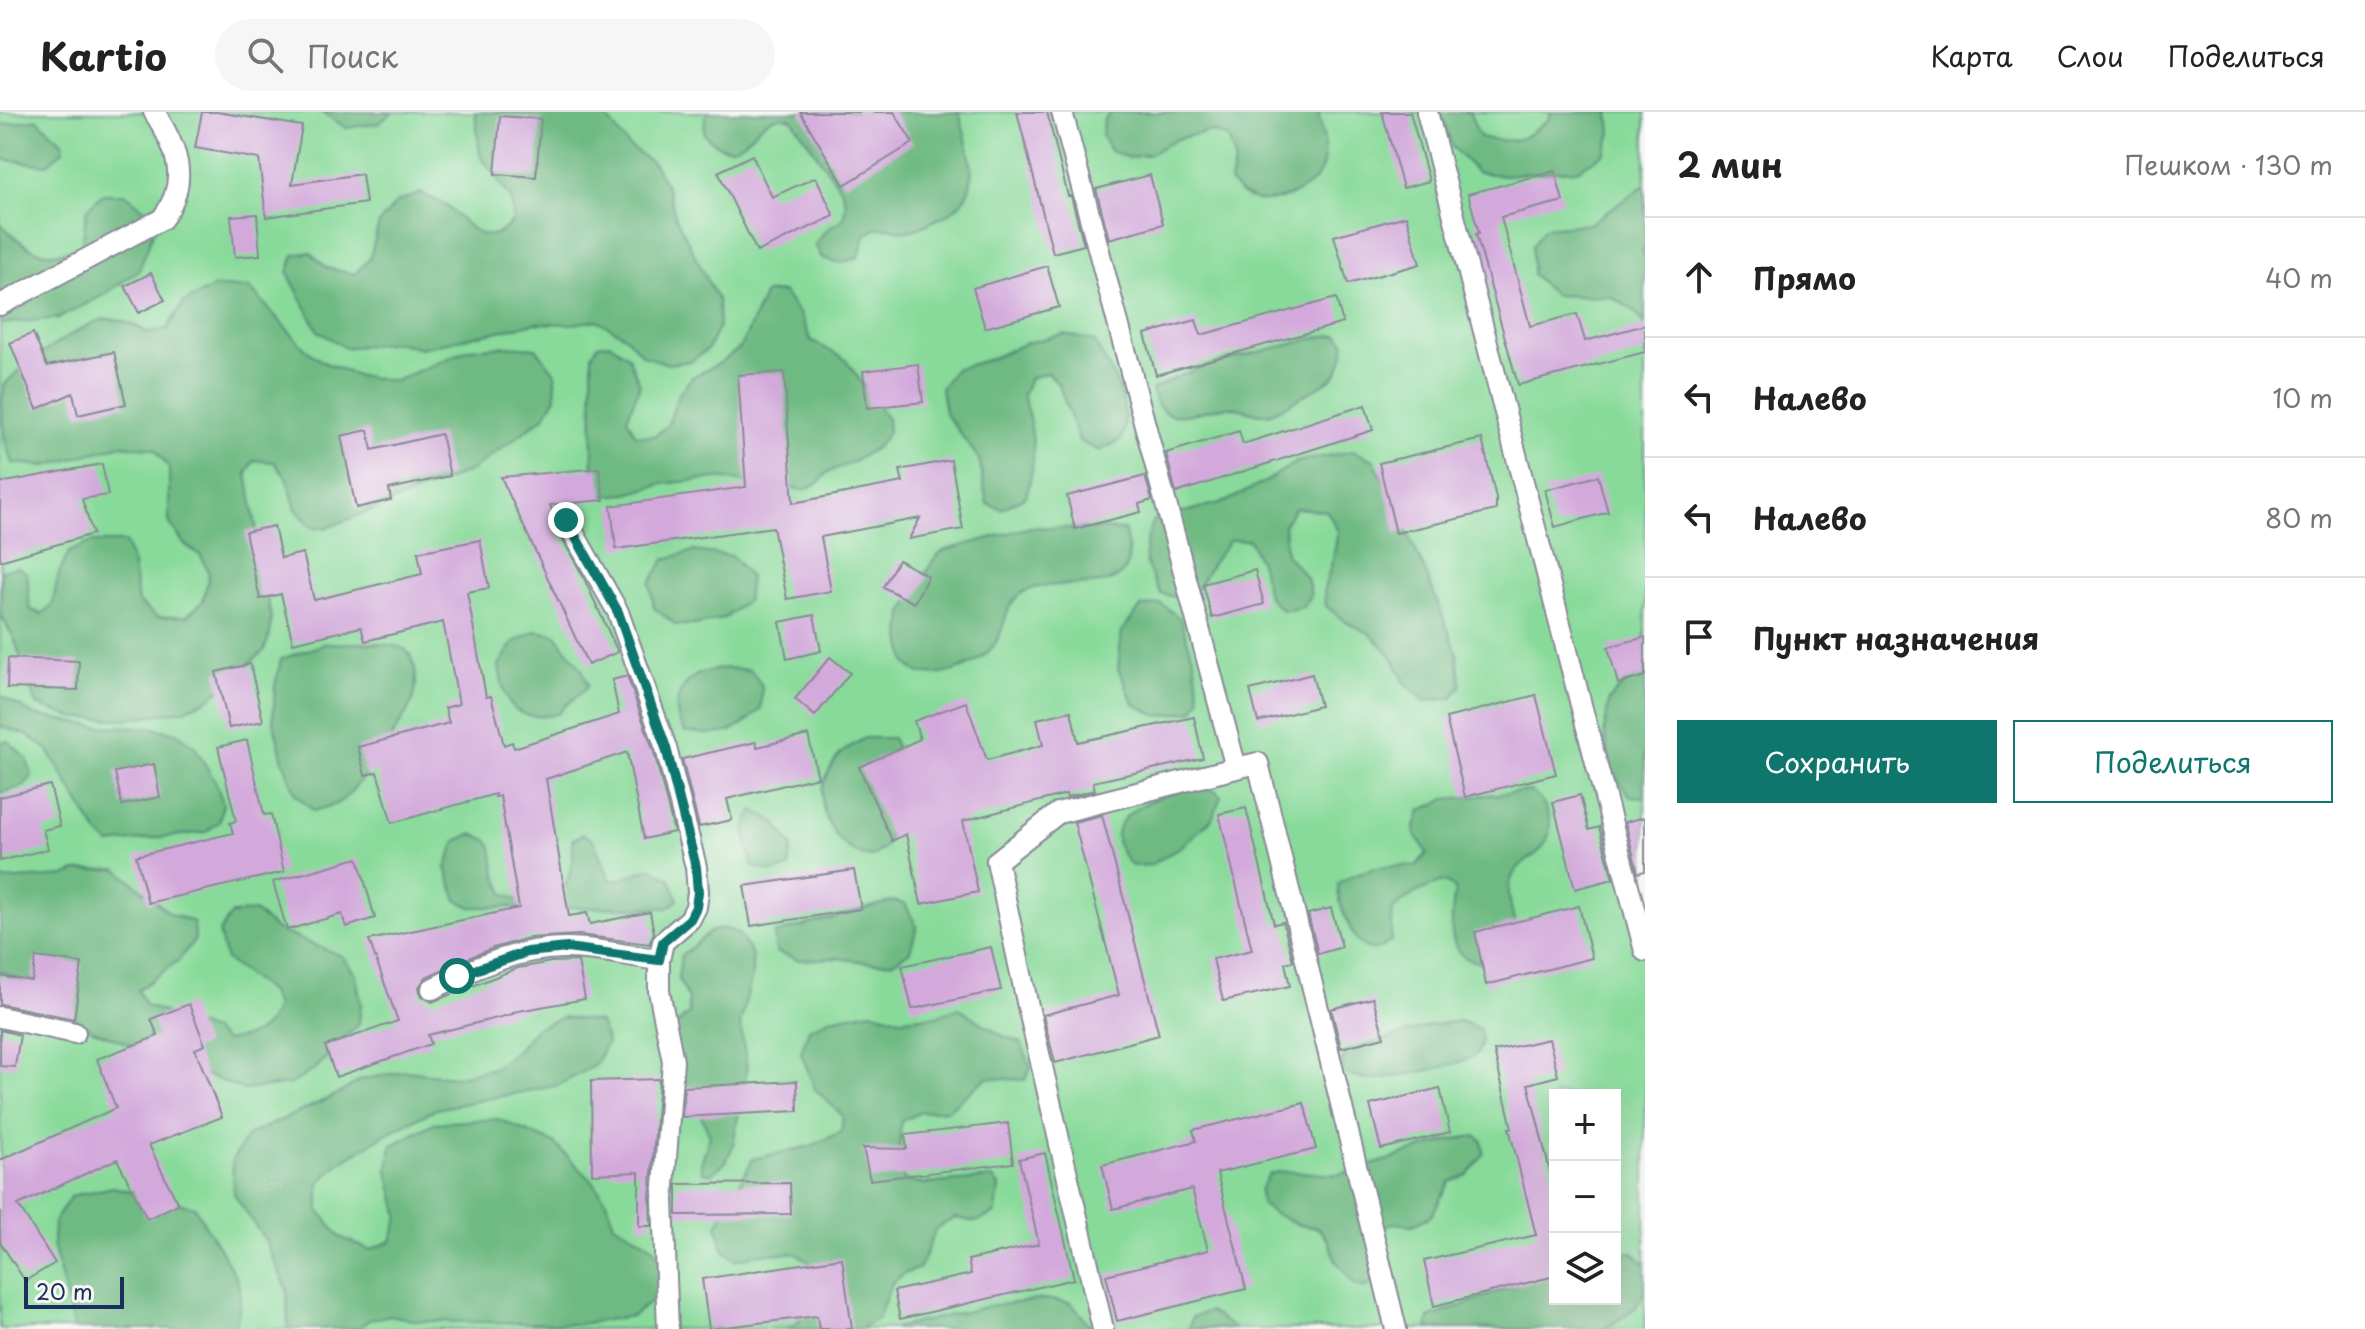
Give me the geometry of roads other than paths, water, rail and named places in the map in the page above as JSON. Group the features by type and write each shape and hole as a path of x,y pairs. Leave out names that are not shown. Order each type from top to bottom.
{"lane":[{"path":"0,305 162,219 178,194 179,170 166,130 154,112"},
{"path":"1062,112 1236,768"},
{"path":"1427,112 1645,951"},
{"path":"566,520 618,612 666,748 696,867 696,907 690,919 663,942 659,960 659,991 673,1061 663,1200 668,1329"},
{"path":"1103,1329 997,861 1058,813 1258,763 1396,1329"},
{"path":"432,989 469,971 527,952 567,948 659,960"},
{"path":"0,1017 75,1033"}]}
